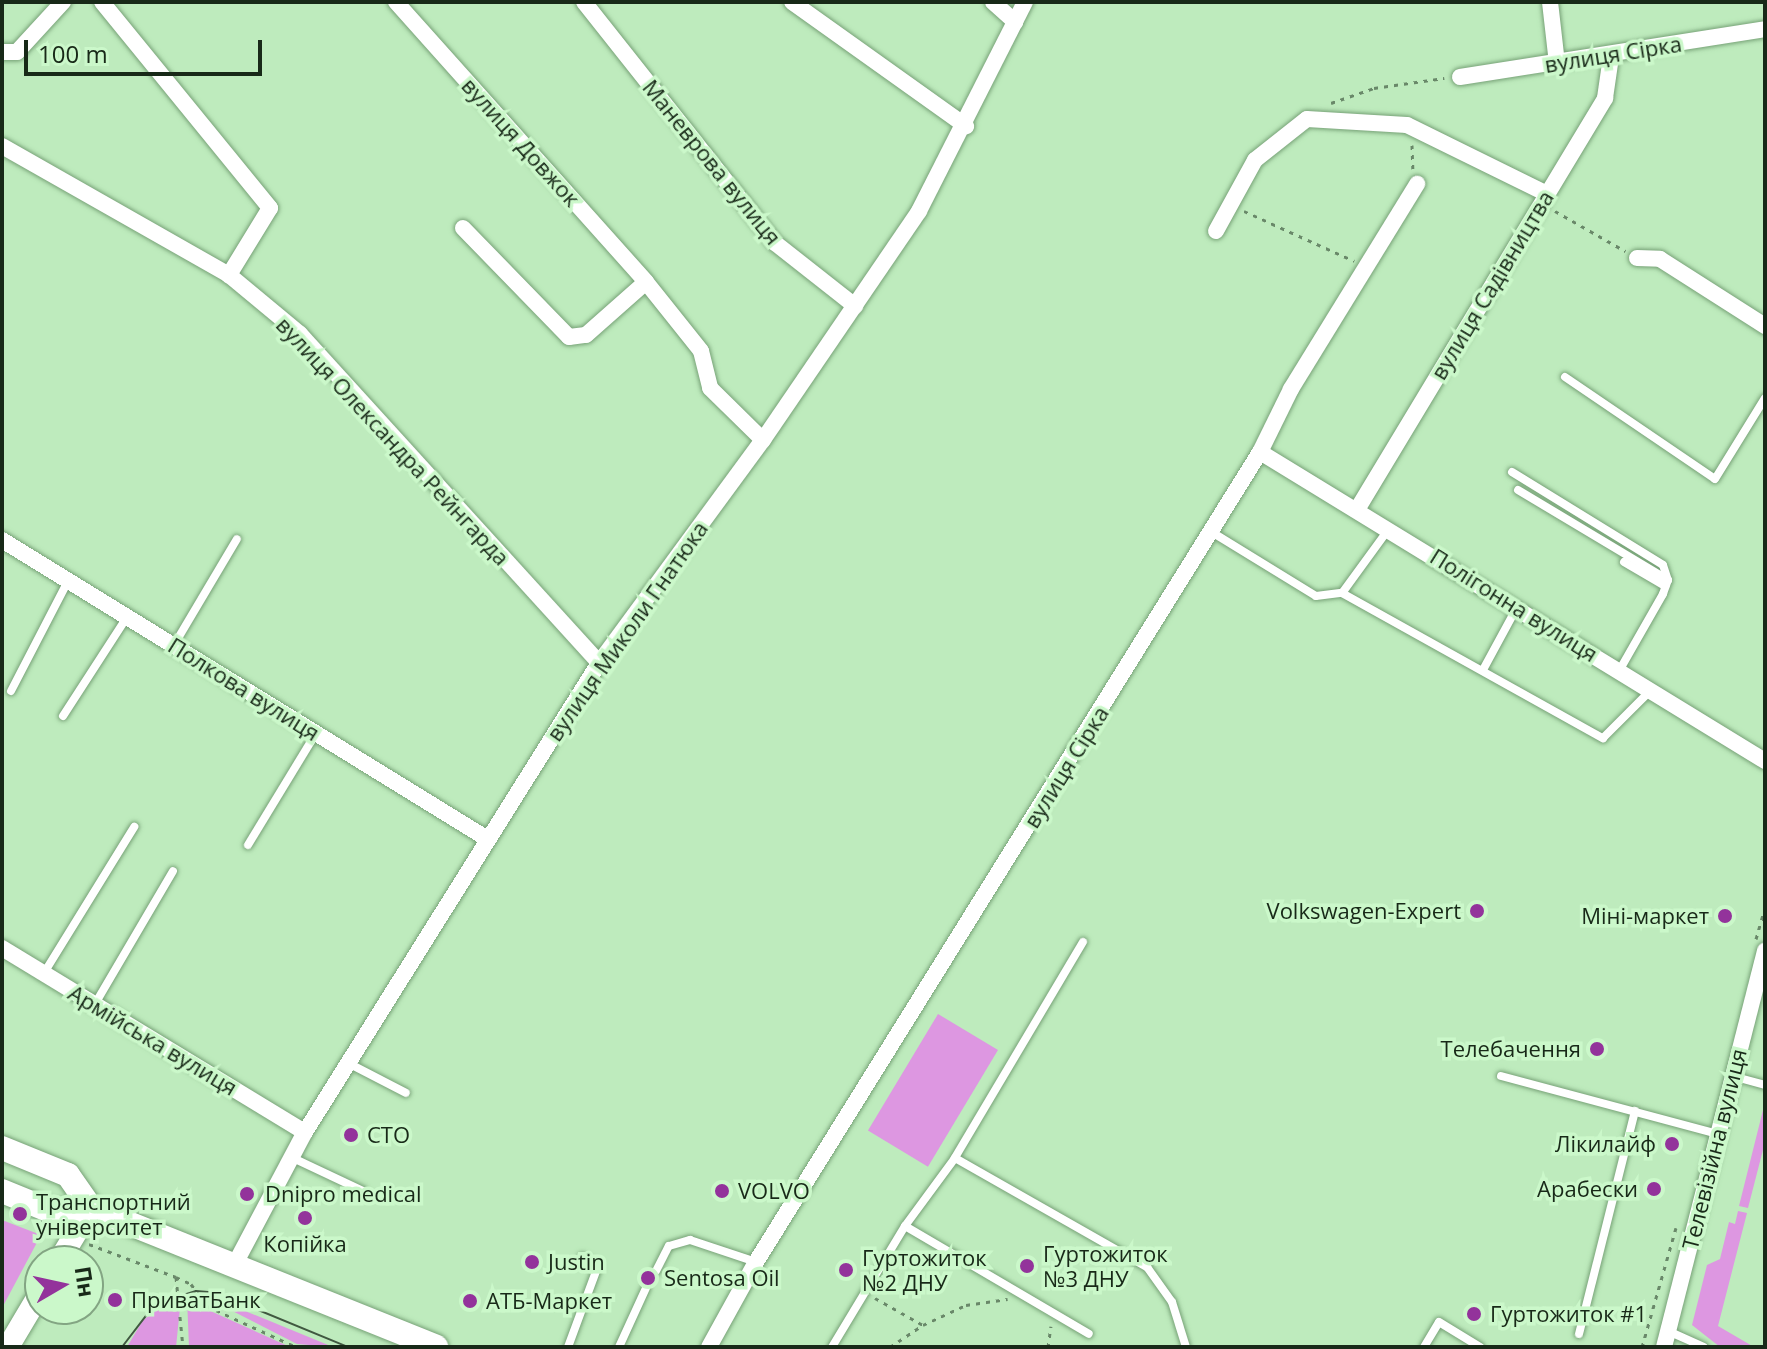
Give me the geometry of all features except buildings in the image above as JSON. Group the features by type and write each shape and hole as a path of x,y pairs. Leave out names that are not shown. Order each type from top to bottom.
{"main road":[{"path":"2,1148 68,1175 91,1208"},
{"path":"2,1191 53,1212 91,1208 432,1346"},
{"path":"68,1245 91,1208"},
{"path":"8,1347 24,1320"}],"street":[{"path":"2,52 17,52 63,2"},
{"path":"102,2 270,208 229,275"},
{"name":"вулиця Довжок","path":"396,2 646,282 701,351 710,388 763,440"},
{"name":"Маневрова вулиця","path":"584,2 775,243 855,306"},
{"path":"792,2 966,126"},
{"path":"993,2 1015,22"},
{"name":"вулиця Миколи Гнатюка","path":"235,1264 305,1132 486,838 599,663 763,440 919,211 966,126 1025,2"},
{"path":"1550,2 1557,63"},
{"name":"вулиця Сірка","path":"1460,77 1611,57 1765,29"},
{"name":"вулиця Садівництва","path":"1358,508 1605,98 1611,57"},
{"path":"1216,231 1255,160 1307,119 1418,130 1544,199"},
{"name":"вулиця Олександра Рейнгарда","path":"2,146 229,275 300,334 599,663"},
{"name":"вулиця Сірка","path":"709,1347 756,1262 1260,452 1291,389 1417,184"},
{"path":"463,228 569,337 586,335 646,282"},
{"path":"1637,258 1660,259 1765,326"},
{"name":"Полігонна вулиця","path":"1260,452 1358,508 1765,761"},
{"name":"Полкова вулиця","path":"2,540 486,838"},
{"name":"Армійська вулиця","path":"2,948 305,1132"},
{"name":"Телевізійна вулиця","path":"1666,1339 1765,951"}],"lane":[{"path":"1565,377 1715,479 1765,398"},
{"path":"1512,472 1663,565 1666,583 1619,671"},
{"path":"1518,490 1666,583"},
{"path":"1342,593 1389,528"},
{"path":"1210,531 1316,596 1342,593 1484,668 1603,738 1650,690"},
{"path":"174,646 237,539"},
{"path":"1624,562 1666,583"},
{"path":"11,691 68,581"},
{"path":"1484,668 1517,608"},
{"path":"63,716 127,617"},
{"path":"248,845 316,733"},
{"path":"44,974 134,827"},
{"path":"95,1005 173,871"},
{"path":"832,1347 905,1226 955,1158 1083,942"},
{"path":"348,1063 406,1093"},
{"path":"1501,1076 1718,1134"},
{"path":"1732,1076 1765,1085"},
{"path":"1579,1334 1635,1111"},
{"path":"291,1157 363,1191"},
{"path":"955,1158 1147,1267 1172,1302 1186,1347"},
{"path":"905,1226 1089,1334"},
{"path":"656,1271 669,1246 690,1240 756,1262"},
{"path":"568,1347 598,1266 582,1257"},
{"path":"619,1347 646,1288"},
{"path":"1424,1347 1439,1322 1480,1347"},
{"path":"1666,1339 1704,1347"}],"path":[{"path":"1307,119 1336,100 1374,88 1460,77"},
{"path":"1417,184 1409,153 1418,130"},
{"path":"1544,199 1637,258"},
{"path":"1229,209 1247,211 1366,267"},
{"path":"73,1237 191,1284 207,1306 296,1347"},
{"path":"176,1277 183,1347"},
{"path":"865,1293 923,1325"},
{"path":"890,1347 923,1325 966,1305 1023,1297"},
{"path":"1048,1347 1053,1314"}],"shaded area":[{"path":"938,1014 998,1050 928,1167 868,1131"},
{"path":"1763,1110 1765,1142 1748,1208 1739,1206"},
{"path":"1738,1211 1747,1213 1718,1326 1754,1347 1720,1347 1692,1325 1707,1265 1720,1259 1729,1222 1735,1224"},
{"path":"2,1220 41,1235 36,1245 24,1245 24,1267 2,1308"},
{"path":"195,1296 206,1309 290,1347 189,1347 187,1298"},
{"path":"203,1296 211,1297 333,1347 297,1344"},
{"path":"170,1301 180,1308 176,1347 127,1347 143,1320"}],"tram line":[{"path":"122,1347 155,1304 196,1291 217,1293 348,1347"}],"place":[{"name":"Volkswagen-Expert","path":"1477,911"},
{"name":"Міні-маркет","path":"1725,916"},
{"name":"Телебачення","path":"1597,1049"},
{"name":"СТО","path":"351,1135"},
{"name":"Лікилайф","path":"1672,1144"},
{"name":"Арабески","path":"1654,1189"},
{"name":"VOLVO","path":"722,1191"},
{"name":"Dnipro medical","path":"247,1194"},
{"name":"Транспортний університет","path":"20,1214"},
{"name":"Копійка","path":"305,1218"},
{"name":"Justin","path":"532,1262"},
{"name":"Гуртожиток №3 ДНУ","path":"1027,1266"},
{"name":"Гуртожиток №2 ДНУ","path":"846,1270"},
{"name":"Sentosa Oil","path":"648,1278"},
{"name":"ПриватБанк","path":"115,1300"},
{"name":"АТБ-Маркет","path":"470,1301"},
{"name":"Гуртожиток #1","path":"1474,1314"}]}
